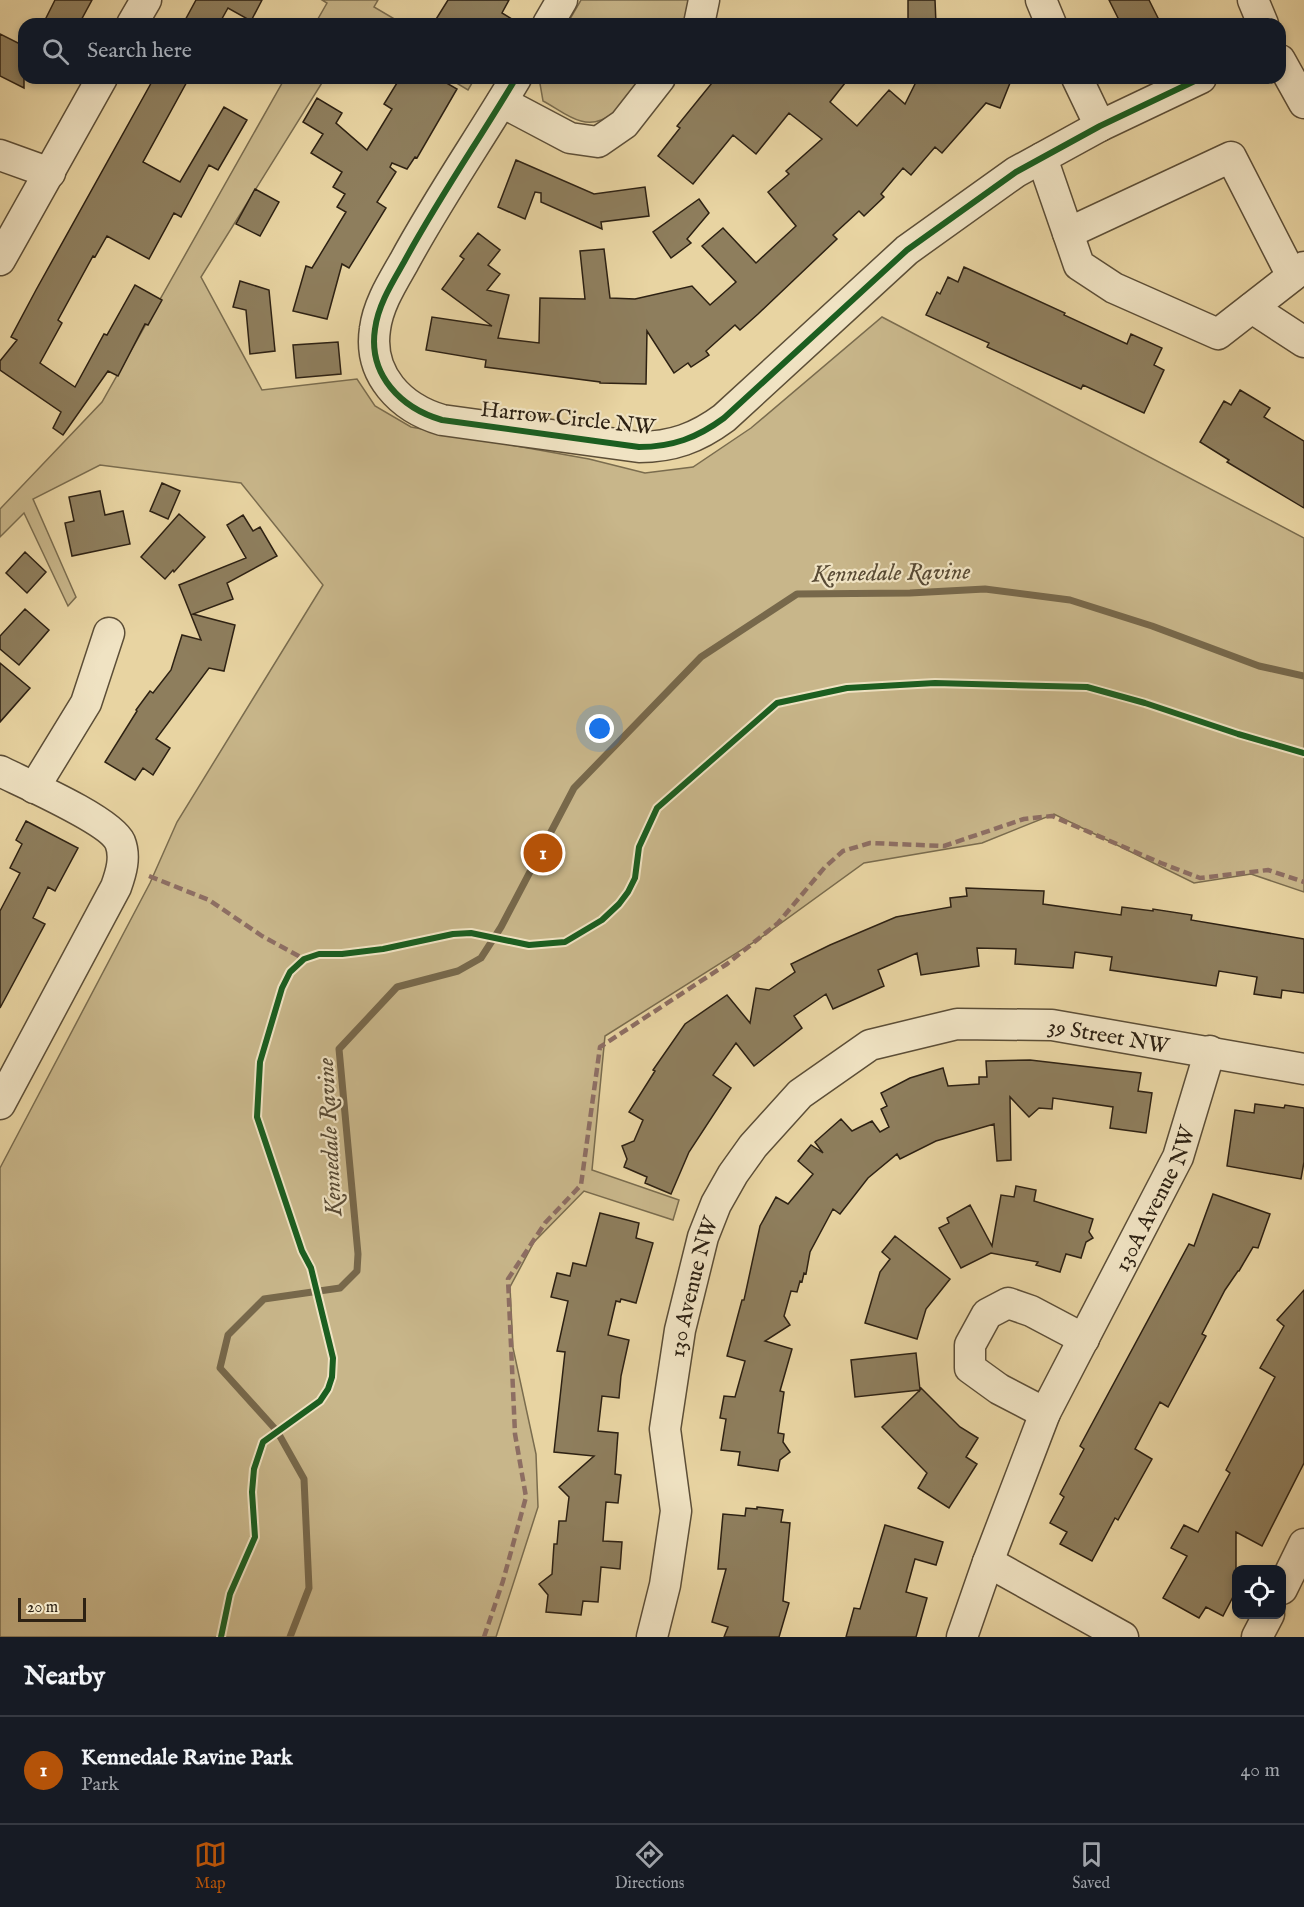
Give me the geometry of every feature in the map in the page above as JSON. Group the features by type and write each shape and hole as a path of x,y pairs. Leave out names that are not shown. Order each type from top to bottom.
{"street":[{"path":"136,18 146,0"},
{"path":"552,18 562,0"},
{"path":"700,18 704,0"},
{"path":"1041,0 1049,18"},
{"path":"1252,0 1260,18"},
{"path":"1286,71 1304,103"},
{"path":"0,260 99,84"},
{"name":"Harrow Circle NW","path":"655,84 624,124 598,142 570,138 509,90 424,223 377,315 374,331 378,364 394,393 416,410 441,420 639,447 659,447 678,443 710,429 724,418 907,250 1016,172 1100,126 1188,84"},
{"path":"1080,84 1100,126"},
{"path":"0,155 50,173"},
{"path":"1042,158 1079,265 1114,288 1218,334 1298,272 1231,157 1068,233"},
{"path":"1252,308 1304,342"},
{"path":"34,788 86,703 109,633"},
{"path":"0,771 105,825 120,842 123,859 116,888 0,1104"},
{"name":"39 Street NW","path":"912,1035 957,1024 1052,1025 1304,1069"},
{"name":"130 Avenue NW","path":"652,1637 665,1585 676,1511 665,1429 672,1379 694,1268 716,1204 733,1174 753,1146 800,1094 870,1045 912,1035"},
{"name":"130A Avenue NW","path":"962,1637 1045,1413 1178,1157 1210,1051"},
{"path":"1045,1413 999,1389 970,1368 970,1345 987,1314 1008,1303 1031,1311 1084,1339"},
{"path":"1286,1579 1304,1544"},
{"path":"988,1562 1123,1637"},
{"path":"1257,1637 1266,1619"}],"shaded area":[{"path":"322,0 378,0 374,7 393,18 318,18 327,3"},
{"path":"581,0 688,0 690,8 686,18 570,18"},
{"path":"282,84 321,84 201,277 262,390 357,379 375,406 411,427 589,459 645,473 693,467 751,428 882,317 1304,538 1304,892 1251,874 1194,883 1054,814 982,843 864,863 759,939 605,1036 592,1170 679,1200 673,1220 584,1191 534,1242 510,1287 513,1348 536,1454 538,1507 496,1637 0,1637 0,1168 150,883 177,822 323,585 241,483 100,465 33,499 76,597 68,606 24,513 0,537 0,509 102,402"},
{"path":"458,84 472,84 468,90"},
{"path":"540,84 638,84 617,110 601,120 591,122 571,117 543,101"}],"building":[{"path":"55,0 92,0 82,18 46,18"},
{"path":"196,0 262,0 253,18 246,18 228,8 222,18 186,18"},
{"path":"448,0 509,0 502,13 510,18 437,18"},
{"path":"908,0 935,0 936,18 908,18"},
{"path":"1109,0 1149,0 1158,18 1118,18"},
{"path":"0,34 18,43 18,84 24,84 24,88 0,76"},
{"path":"151,84 186,84 143,162 180,182 224,107 247,120 218,170 209,165 181,217 174,213 149,259 107,236 95,257 93,256 58,320 62,323 40,363 75,387 104,334 107,335 135,285 162,300 148,325 145,324 118,376 108,371 63,435 53,428 61,412 0,370 0,361 17,340 11,337"},
{"path":"396,84 448,84 457,89 417,158 415,157 407,169 392,163 390,167 396,172 377,202 386,208 349,268 342,264 327,319 293,311 306,266 312,268 346,212 337,207 345,194 333,187 342,172 311,153 323,134 303,122 317,98 342,113 336,123 367,150 392,109 384,104"},
{"path":"711,84 844,84 830,102 857,126 889,90 905,104 915,84 1010,84 1000,108 986,103 942,153 935,147 911,175 903,168 881,194 884,197 864,216 859,211 833,235 837,239 758,314 740,330 735,325 706,351 709,355 691,367 688,363 674,373 647,331 646,384 600,383 485,367 486,360 426,350 432,317 492,326 442,289 464,259 460,256 478,233 500,250 488,265 500,274 487,290 509,295 498,338 539,343 540,298 585,299 580,251 604,249 610,298 635,299 692,286 710,305 736,282 702,246 723,228 756,263 796,226 768,192 789,174 786,171 822,139 789,113 756,154 733,135 693,184 658,156 680,128 677,126"},
{"path":"516,160 594,194 645,187 649,216 601,222 602,229 541,202 541,193 535,192 525,219 498,207"},
{"path":"255,189 279,202 260,236 236,224"},
{"path":"699,199 709,213 687,239 691,243 671,258 653,232"},
{"path":"964,267 1127,344 1131,334 1162,348 1154,365 1164,370 1144,413 1083,385 1081,389 987,347 989,343 926,315 937,292 940,294 948,277 958,282"},
{"path":"240,281 269,290 275,351 250,354 246,310 233,307"},
{"path":"338,342 341,374 296,378 293,345"},
{"path":"1240,390 1270,408 1264,417 1304,441 1304,508 1227,462 1229,460 1200,442 1224,401 1231,405"},
{"path":"162,483 180,491 168,519 150,511"},
{"path":"100,491 105,515 123,511 130,544 72,556 65,523 74,521 69,497"},
{"path":"179,514 205,537 165,579 141,557"},
{"path":"243,515 253,531 260,527 277,556 227,583 233,599 193,614 235,625 224,671 209,668 156,739 170,748 153,775 143,768 135,780 105,762 136,710 150,691 153,693 171,670 182,635 201,640 179,585 246,558 227,525"},
{"path":"25,552 46,572 27,593 6,573"},
{"path":"25,609 49,630 19,665 0,649 0,636"},
{"path":"0,663 30,688 0,722"},
{"path":"26,821 78,848 55,891 48,887 33,918 45,924 0,1008 0,911 20,873 10,868 22,844 16,840"},
{"path":"966,888 1044,891 1043,904 1121,915 1122,907 1153,911 1153,909 1192,915 1191,920 1304,939 1304,993 1282,990 1281,998 1254,994 1257,977 1219,971 1216,986 1110,970 1112,957 1075,952 1073,968 1015,964 1016,949 977,948 979,966 921,975 917,953 878,970 884,986 833,1009 826,994 794,1016 802,1028 754,1066 736,1043 713,1075 731,1088 689,1152 671,1194 645,1183 647,1177 624,1167 627,1159 622,1146 634,1141 643,1120 629,1112 655,1071 653,1070 685,1024 727,995 750,1023 756,988 769,990 795,972 791,964 896,917 951,907 950,898 967,896"},
{"path":"1030,1060 1141,1073 1138,1091 1152,1093 1146,1133 1110,1128 1113,1107 1053,1098 1052,1109 1039,1108 1029,1117 1010,1097 1011,1160 997,1161 994,1124 936,1141 900,1159 897,1154 868,1178 840,1214 833,1209 810,1252 806,1274 804,1273 802,1282 800,1281 797,1292 791,1291 784,1316 790,1325 765,1341 792,1349 780,1391 784,1392 778,1433 784,1434 783,1442 790,1452 780,1460 778,1471 738,1465 740,1452 721,1450 726,1419 720,1418 724,1396 735,1397 745,1361 727,1356 742,1300 744,1300 760,1226 776,1197 788,1204 813,1174 798,1161 811,1145 823,1153 815,1142 841,1119 852,1131 872,1121 880,1132 889,1127 881,1109 887,1106 881,1093 910,1078 943,1068 948,1086 979,1084 979,1077 987,1077 986,1061"},
{"path":"1255,1104 1304,1108 1304,1162 1301,1179 1227,1166 1235,1110 1254,1113"},
{"path":"1016,1186 1036,1190 1034,1201 1093,1219 1089,1232 1093,1238 1086,1242 1081,1258 1066,1254 1060,1272 1036,1265 1038,1262 991,1253 961,1268 939,1228 949,1223 947,1218 970,1205 992,1246 1001,1195 1014,1197"},
{"path":"1213,1194 1270,1214 1258,1248 1253,1247 1225,1290 1202,1334 1206,1336 1168,1407 1160,1402 1135,1449 1152,1459 1118,1520 1115,1518 1092,1561 1060,1544 1067,1532 1050,1523 1064,1497 1060,1494 1084,1449 1080,1446 1189,1244 1194,1246"},
{"path":"600,1213 639,1223 636,1238 653,1243 636,1303 621,1299 620,1302 616,1301 608,1335 629,1340 619,1398 602,1396 598,1431 618,1433 615,1474 621,1475 618,1503 606,1502 603,1541 622,1542 620,1569 601,1567 598,1602 583,1601 581,1615 546,1612 548,1595 539,1584 552,1574 554,1544 557,1544 559,1521 566,1521 569,1497 559,1487 594,1456 554,1452 565,1352 557,1351 568,1301 551,1297 557,1273 570,1276 573,1263 586,1266"},
{"path":"895,1236 950,1279 926,1309 917,1339 865,1323 880,1272 890,1259 882,1252"},
{"path":"1304,1290 1304,1463 1262,1546 1236,1532 1236,1565 1232,1565 1232,1599 1223,1616 1206,1607 1199,1618 1163,1598 1187,1556 1171,1548 1184,1525 1198,1532 1230,1473 1226,1470 1275,1377 1260,1368 1284,1326 1277,1320"},
{"path":"916,1353 920,1390 855,1397 851,1360"},
{"path":"921,1388 960,1427 978,1438 966,1457 977,1464 949,1508 918,1488 927,1473 882,1427"},
{"path":"757,1507 783,1510 781,1522 790,1523 783,1601 789,1603 779,1637 724,1637 728,1627 712,1622 726,1569 718,1569 723,1514 745,1516 746,1508 757,1509"},
{"path":"885,1525 943,1542 936,1565 915,1559 906,1592 927,1598 916,1637 846,1637 854,1608 860,1609"}],"waterway":[{"name":"Kennedale Ravine","path":"290,1637 309,1588 304,1479 277,1431 220,1368 228,1335 264,1299 340,1288 357,1271 358,1254 339,1049 397,987 458,971 481,958 501,927 574,788 701,657 797,594 910,593 985,589 1070,600 1152,626 1259,666 1304,676"}],"marked path":[{"path":"484,1637 503,1581 526,1497 515,1434 508,1279 545,1223 581,1185 600,1047 727,964 778,923 825,867 843,851 870,843 944,846 1024,819 1052,816 1200,878 1268,870 1304,882"},
{"path":"149,876 209,900 262,936 304,959"}],"cycle path":[{"path":"512,84 431,215 386,294 375,329 374,346 377,361 382,375 401,398 427,415 442,420 639,447 651,447 684,440 724,418 907,250 1016,172 1100,126 1188,84"},
{"path":"221,1637 230,1594 255,1537 252,1492 254,1469 263,1442 320,1401 332,1377 333,1358 311,1268 302,1251 257,1117 260,1062 282,988 290,972 304,959 319,954 383,949 453,934 471,933 529,945 565,942 602,920 628,892 635,878 639,847 657,808 777,703 847,688 935,683 1087,687 1304,753"}],"place":[{"name":"Kennedale Ravine Park","path":"543,853"}]}
